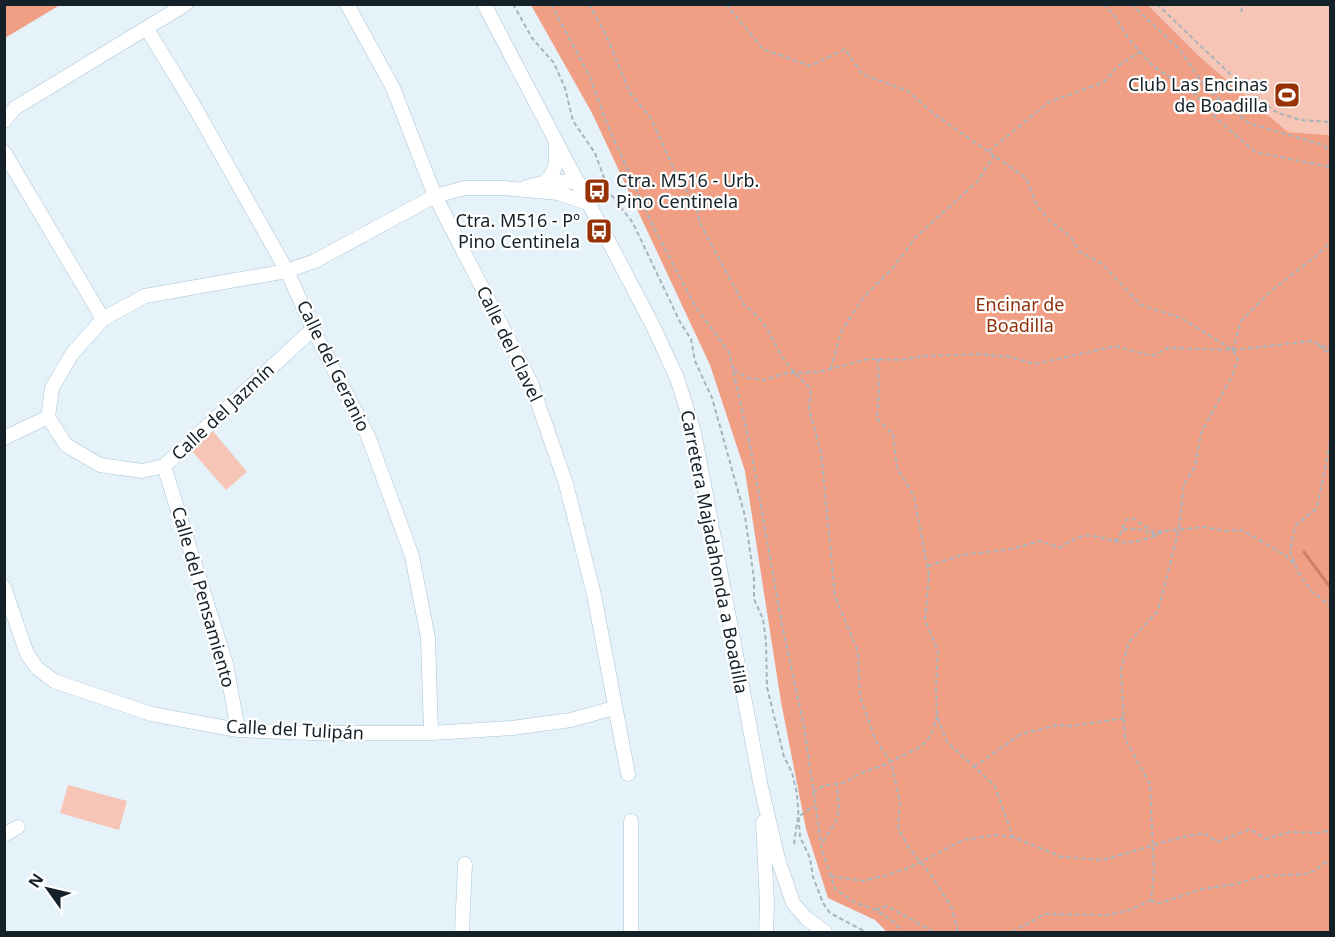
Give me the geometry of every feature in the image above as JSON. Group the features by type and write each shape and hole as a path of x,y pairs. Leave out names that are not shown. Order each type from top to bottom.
{"street":[{"path":"4,121 15,108 186,4"},
{"name":"Calle del Clavel","path":"347,4 393,87 435,196 531,383 569,495 594,595 628,774"},
{"name":"Carretera Majadahonda a Boadilla","path":"484,4 579,183 594,200 677,378 694,432 761,787 778,859 793,903 806,918 825,933"},
{"name":"Calle del Geranio","path":"147,28 206,126 287,271 313,329 368,436 412,556 428,638 431,733"},
{"path":"546,182 553,174 557,164 555,138"},
{"path":"4,153 103,319"},
{"path":"518,189 561,180 579,183"},
{"path":"4,438 48,417 52,388 72,354 103,319 145,296 287,271 315,261 435,196 465,188 518,189 594,200"},
{"name":"Calle del Jazmín","path":"48,417 66,445 100,465 142,471 164,466 313,329"},
{"name":"Calle del Pensamiento","path":"164,466 226,664 238,730"},
{"name":"Calle del Tulipán","path":"4,587 27,654 37,668 54,681 151,714 238,730 310,733 431,733 512,728 571,720 614,708"},
{"name":"Carretera Majadahonda a Boadilla","path":"761,787 767,904 766,933"},
{"path":"631,820 631,933"},
{"path":"4,835 18,827"},
{"path":"462,933 465,864"}],"path":[{"path":"551,4 590,77 605,119 650,220 695,306 729,352 751,450 782,625 804,726 821,844 835,888 854,902 876,910 894,922 903,933"},
{"path":"589,4 611,46 630,93 650,117 676,173 696,205 700,224 744,305 757,314 794,372 811,389 809,410 821,452 835,596 858,652 860,697 876,741 891,762 900,802 898,828 909,848 952,908 958,933"},
{"path":"726,4 763,49 810,66 845,49 862,74 908,91 934,114 1026,178 1037,206 1051,222 1070,236 1080,252 1101,263 1141,305 1181,318 1233,350 1238,359 1233,374 1201,433 1195,467 1184,484 1179,529 1158,611 1129,642 1121,670 1125,739 1150,784 1154,873 1150,900"},
{"path":"1103,4 1114,15 1128,38 1153,66 1196,95 1215,117 1255,152 1330,167"},
{"path":"1131,4 1180,50 1206,88 1248,123 1323,145 1330,150"},
{"path":"1157,4 1230,75 1276,112 1300,120 1330,122"},
{"path":"1241,12 1243,4"},
{"path":"989,151 1049,102 1104,82 1118,66 1141,51"},
{"path":"831,369 841,332 863,298 892,269 916,237 976,182 994,155"},
{"path":"594,200 609,192"},
{"path":"1233,350 1241,321 1270,291 1316,256 1330,242"},
{"path":"732,369 748,378 764,380 787,372 819,372 868,359 979,354 1010,357 1035,364 1116,346 1152,356 1168,348 1233,350 1312,341 1330,350"},
{"path":"1312,341 1330,354"},
{"path":"813,792 825,785 844,783 859,774 891,762 926,742 933,733 937,716 938,651 925,620 928,566 914,496 897,468 893,434 877,419 878,359"},
{"path":"1330,443 1317,507 1295,526 1290,551 1296,566 1312,592 1330,605"},
{"path":"1113,541 1118,539 1126,519 1132,518 1154,532 1205,527 1224,531 1242,530 1285,555 1296,566"},
{"path":"1121,530 1133,527 1157,536"},
{"path":"928,566 962,555 1011,549 1040,541 1060,548 1077,536 1130,542 1157,536 1168,530"},
{"path":"937,716 947,742 995,786 1013,837"},
{"path":"974,767 1022,734 1058,725 1072,726 1124,718"},
{"path":"821,844 835,823 839,812 837,784"},
{"path":"794,844 798,817 814,806"},
{"path":"798,817 800,837 810,858 813,877 823,903 830,913 866,933"},
{"path":"831,876 864,881 888,875 921,862 963,840 996,835 1013,837 1062,857 1103,860 1204,833 1217,842 1250,829 1266,839 1289,832 1320,833 1330,830"},
{"path":"1012,933 1045,914 1108,915 1130,910 1150,900 1157,903 1202,889 1263,876 1306,874 1330,862"},
{"path":"876,910 887,906 934,933"}],"shaded area":[{"name":"Club Las Encinas de Boadilla","path":"1148,5 1330,5 1330,135 1288,132 1201,58"},
{"path":"213,431 247,472 226,490 191,450"},
{"path":"68,785 127,801 119,830 60,813"}],"green space":[{"path":"5,4 60,4 60,5 5,38"},
{"name":"Encinar de Boadilla","path":"531,5 1148,5 1201,58 1288,132 1330,135 1330,932 887,932 875,920 828,898 806,829 781,702 745,471 710,365 592,113"}],"waterway":[{"path":"1304,552 1330,587"}],"place":[{"name":"Club Las Encinas de Boadilla","path":"1287,95"},
{"name":"Ctra. M516 - Urb. Pino Centinela","path":"597,191"},
{"name":"Ctra. M516 - Pº Pino Centinela","path":"599,231"}]}
